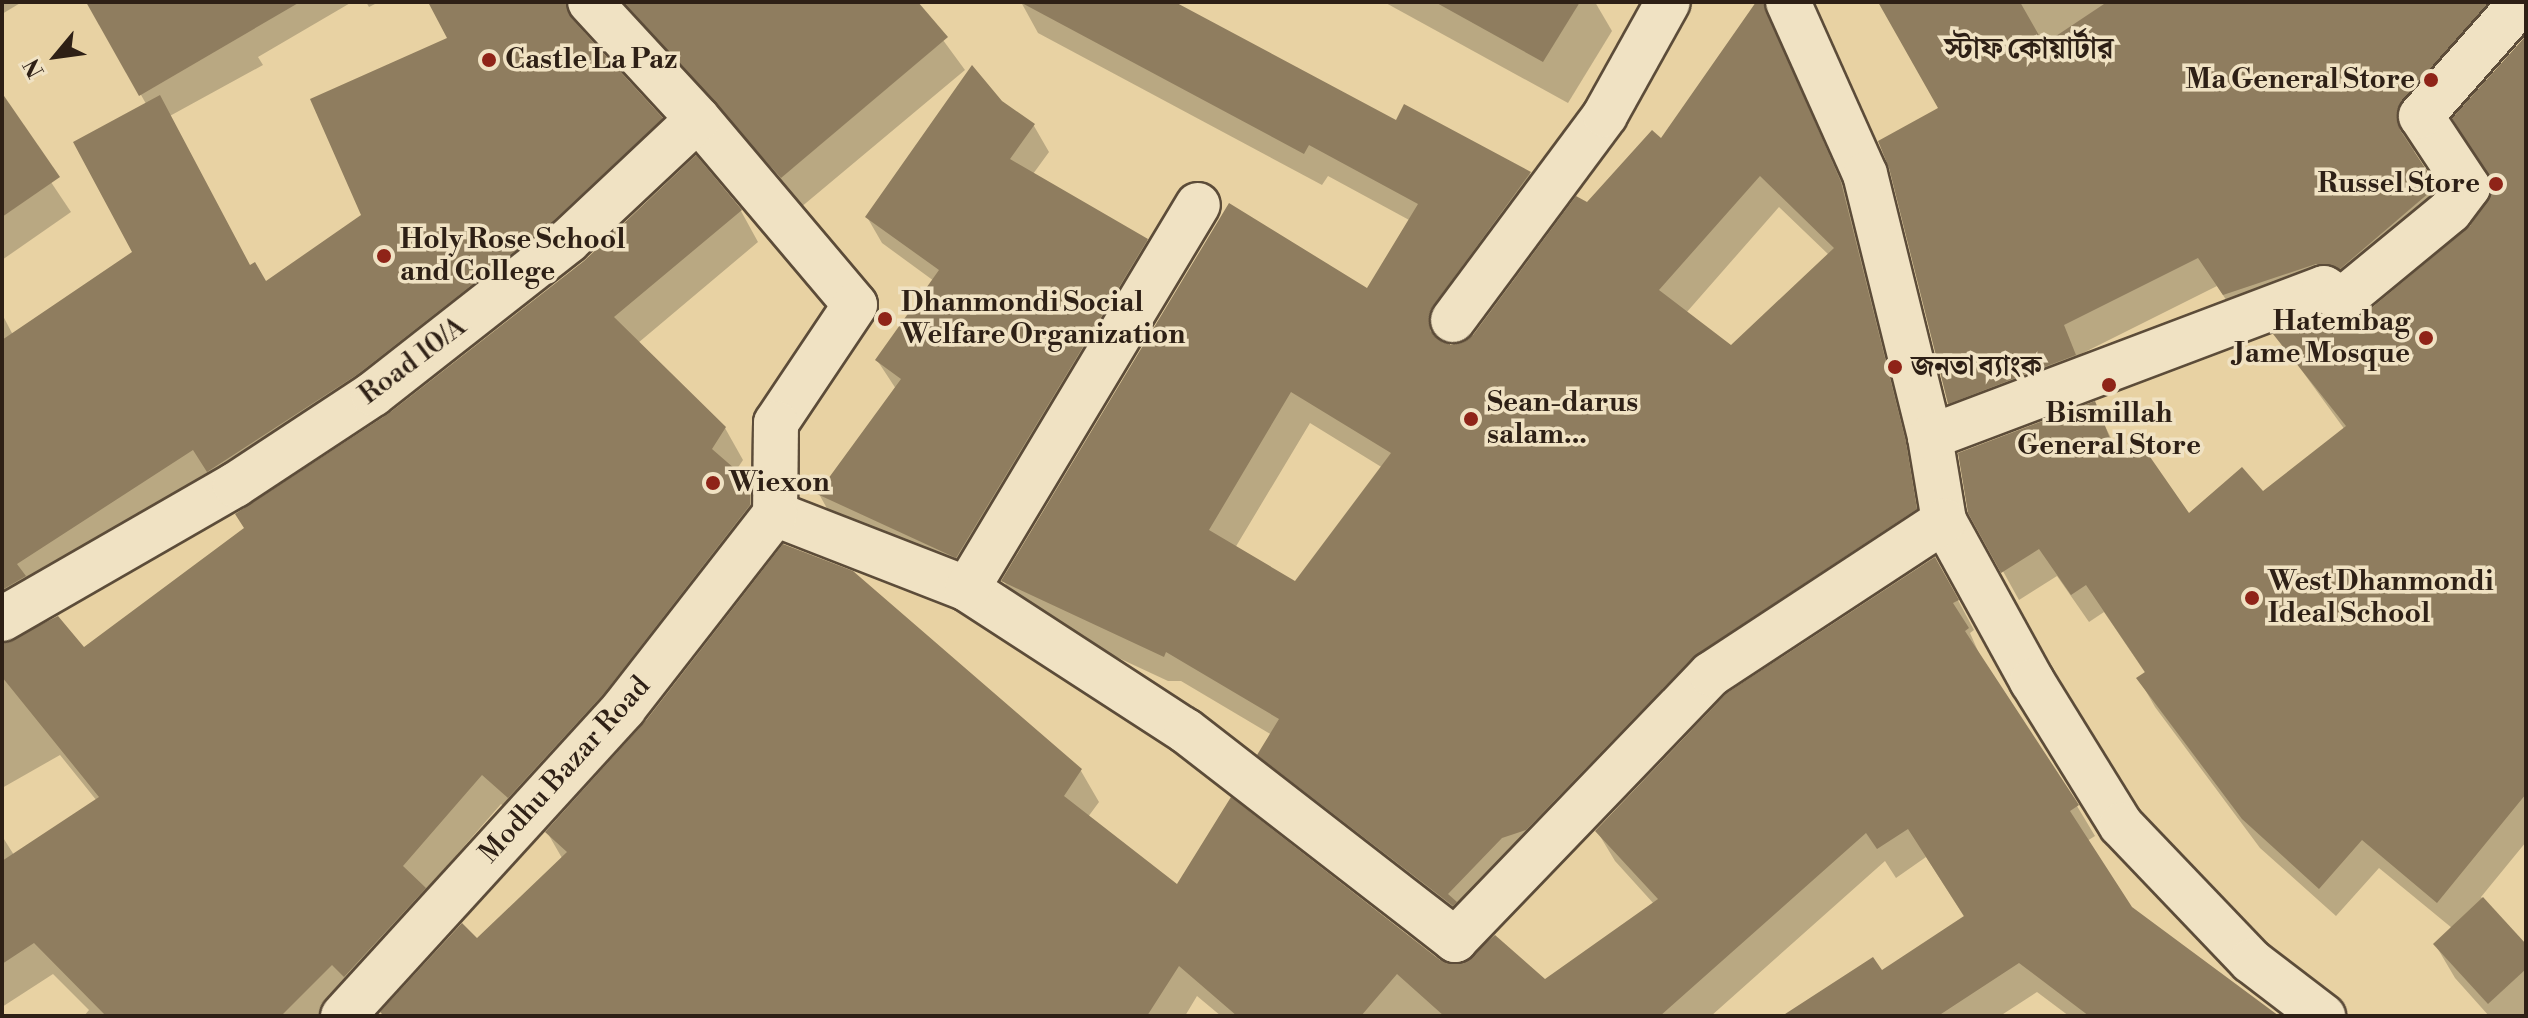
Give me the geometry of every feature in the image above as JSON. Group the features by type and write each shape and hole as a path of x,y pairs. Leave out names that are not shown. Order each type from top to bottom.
{"street":[{"path":"590,2 698,119 855,305 776,423 775,514 967,589 1186,731 1455,940 1711,674 1944,521"},
{"path":"1453,320 1605,115 1668,2"},
{"path":"1788,2 1865,174 1930,437 1944,521 2032,681 2121,825 2251,961 2323,1016"},
{"path":"1930,437 2324,288 2342,300 2450,211 2468,187 2421,116 2522,2"},
{"name":"Road 10/A","path":"2,619 235,485 373,394 568,241 698,119"},
{"path":"967,589 1198,205"},
{"name":"Modhu Bazar Road","path":"343,1016 624,708 775,514"}],"building":[{"path":"86,2 300,2 139,96"},
{"path":"428,2 566,2 572,19 663,118 552,222 358,374 207,472 193,450 17,564 26,576 2,590 2,340 132,252 73,142 160,95 250,265 255,262 266,281 361,215 310,99 447,38"},
{"path":"624,2 918,2 948,37 781,178"},
{"path":"1020,2 1175,2 1396,120 1404,104 1531,172 1433,306 1430,331 1451,345 1473,335 1576,196 1587,202 1652,130 1661,138 1756,2 1763,2 1841,182 1906,442 1917,509 1693,657 1526,830 1502,838 1448,894 1457,902 1453,906 1257,755 1279,719 1166,652 1164,657 1001,581 1229,203 1367,288 1418,204 1309,145 1304,154","holes":["1760,176 1834,248 1731,345 1659,290","1291,392 1391,453 1295,581 1209,530"]},
{"path":"1435,2 1580,2 1543,62"},
{"path":"1878,2 2020,2 2044,44 2107,2 2489,2 2397,110 2400,130 2437,186 2340,269 2316,264 2223,295 2198,258 2064,325 2076,355 1948,404 1889,168 1878,141 1938,108"},
{"path":"2524,38 2526,794 2437,903 2362,840 2319,889 2242,819 2136,678 2145,672 2086,585 2071,595 2039,549 2001,573 1968,513 1958,453 2095,401 2117,456 2139,441 2189,513 2242,467 2263,491 2346,426 2273,334 2321,316 2342,325 2357,320 2470,226 2493,187 2452,118"},
{"path":"972,65 1002,101 1035,124 1010,159 1148,239 956,558 817,494 901,379 875,360 939,270 865,217"},
{"path":"2,93 60,177 2,217"},
{"path":"696,155 742,210 614,317 726,427 712,449 750,482 750,505 605,692 508,798 482,775 403,866 426,888 344,977 332,965 281,1016 106,1016 34,943 2,964 2,861 99,797 2,677 2,644 58,616 84,647 244,528 235,514 388,414 584,261"},
{"path":"783,544 853,571 1082,769 1064,796 1177,884 1231,797 1440,960 1463,963 1495,935 1545,979 1658,899 1595,831 1727,693 1935,557 1959,600 1953,603 1969,628 1965,631 2079,805 2070,811 2132,907 2279,1016 2089,1016 2019,963 1938,1016 1782,1016 1873,957 1882,970 1964,916 1908,829 1877,849 1866,833 1660,1016 1444,1016 1397,974 1361,1016 1237,1016 1179,966 1147,1016 384,1016 380,1012 462,923 477,938 567,852 545,832 644,723"},
{"path":"2483,897 2526,944 2526,969 2488,1004 2433,944"}],"place":[{"name":"Castle La Paz","path":"489,60"},
{"name":"Ma General Store","path":"2431,80"},
{"name":"Russel Store","path":"2496,184"},
{"name":"Holy Rose School and College","path":"384,256"},
{"name":"Dhanmondi Social Welfare Organization","path":"885,319"},
{"name":"Hatembag Jame Mosque","path":"2426,338"},
{"name":"জনতা ব্যাংক","path":"1895,367"},
{"name":"Bismillah General Store","path":"2109,385"},
{"name":"Sean-darus salam...","path":"1471,419"},
{"name":"Wiexon","path":"713,483"},
{"name":"West Dhanmondi Ideal School","path":"2252,598"}],"district":[{"name":"স্টাফ কোয়ার্টার","path":"2029,49"}]}
